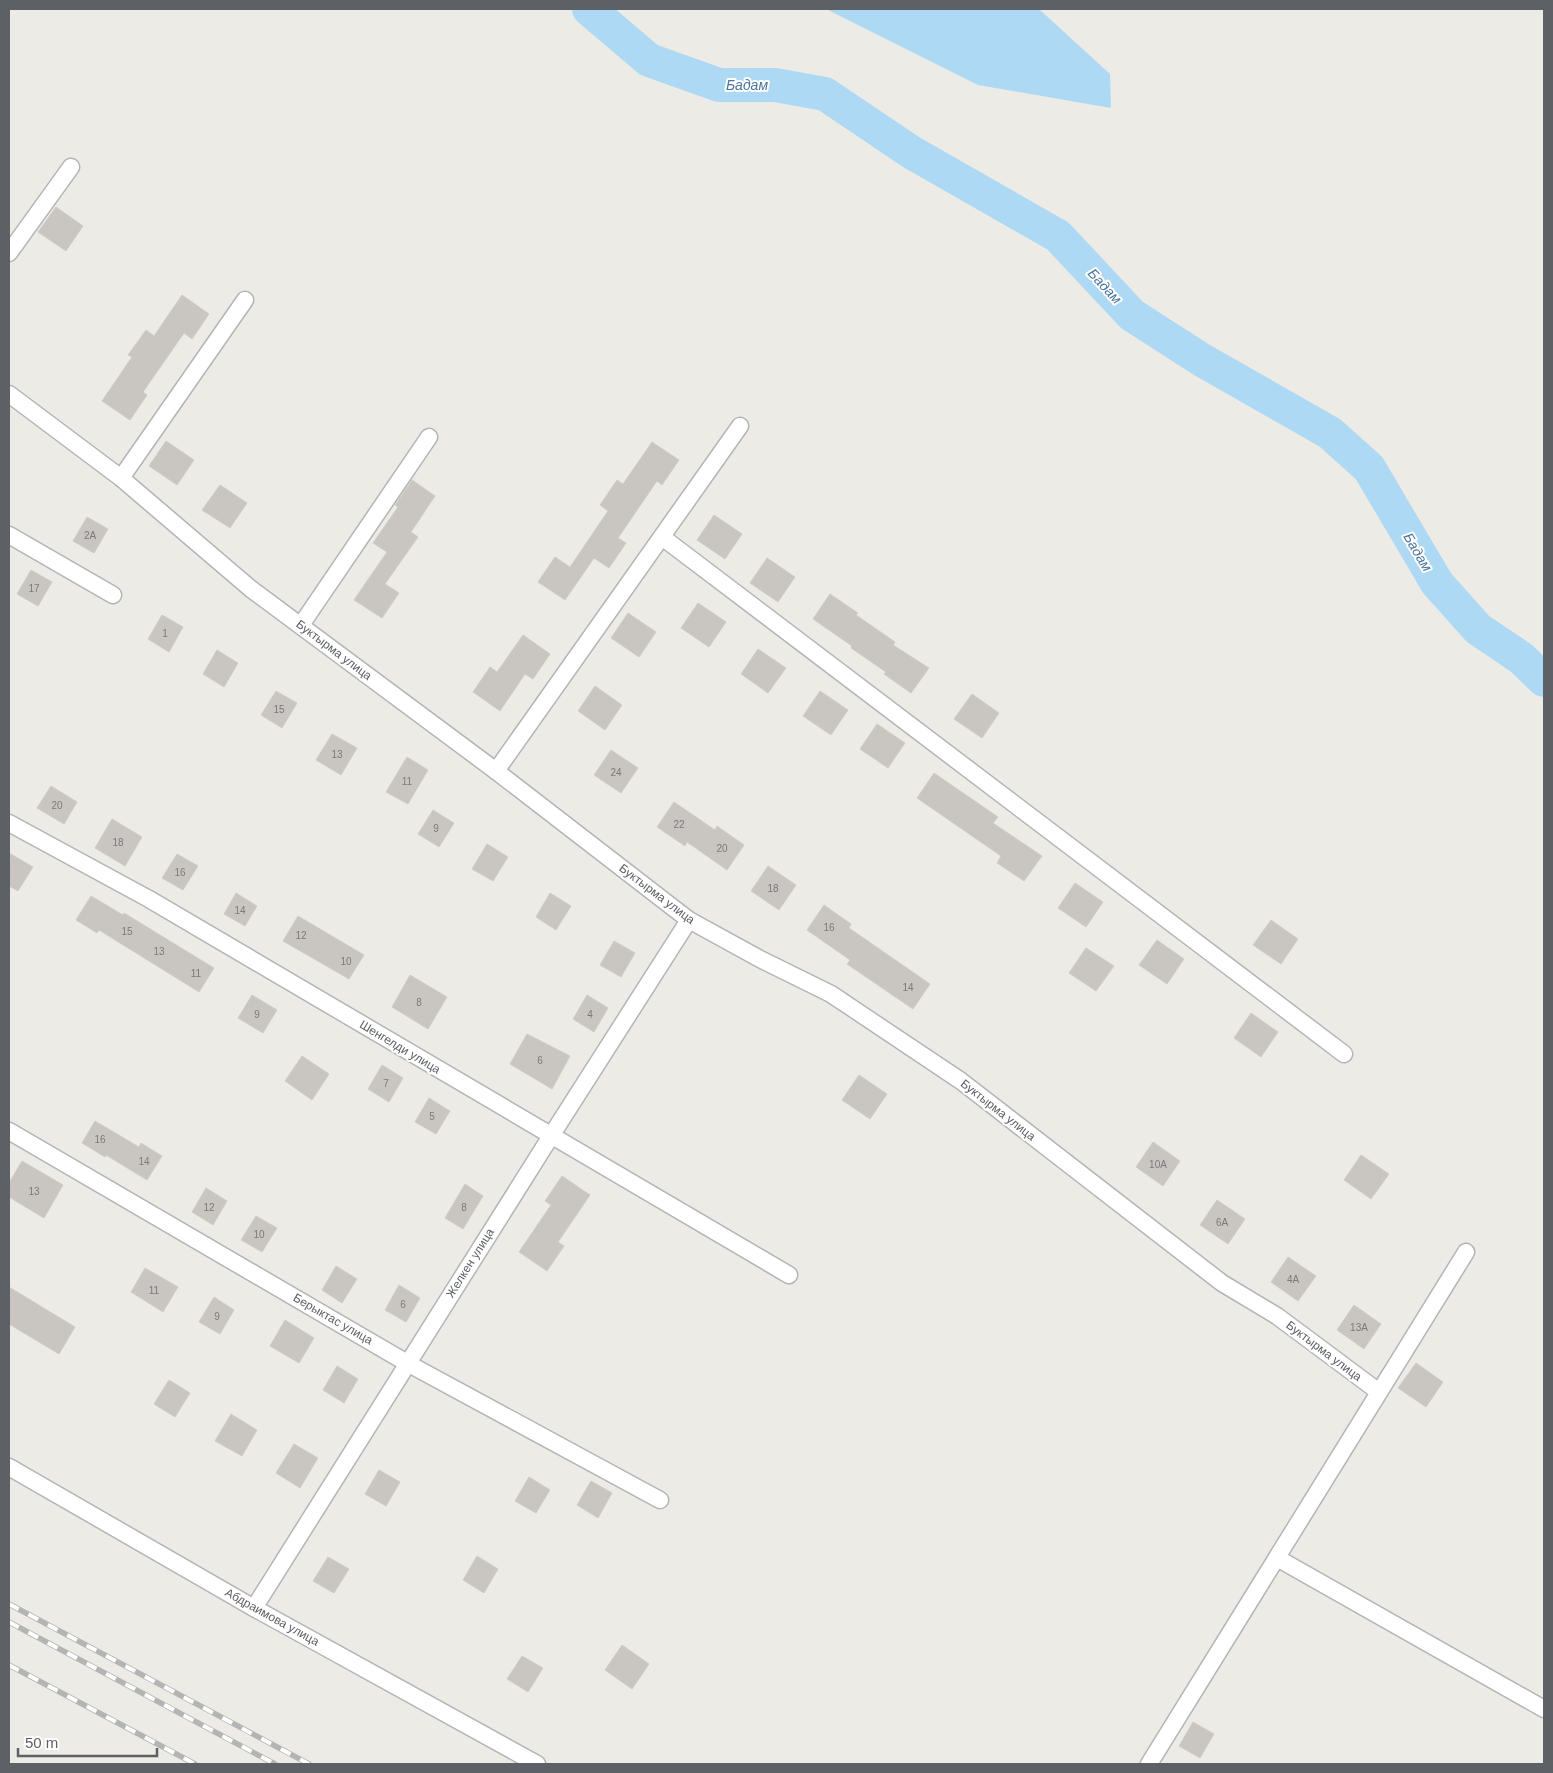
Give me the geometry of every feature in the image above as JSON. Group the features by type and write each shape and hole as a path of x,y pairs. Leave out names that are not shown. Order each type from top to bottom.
{"street":[{"path":"9,253 71,168"},
{"path":"121,478 245,300"},
{"name":"Буктырма улица","path":"9,394 121,478 251,589 496,771 689,920 760,959 831,994 961,1081 1222,1283 1277,1316 1379,1392"},
{"path":"496,771 740,426"},
{"path":"301,625 429,437"},
{"path":"9,534 113,595"},
{"path":"662,537 1344,1054"},
{"name":"Шенгелди улица","path":"9,822 149,898 789,1275"},
{"name":"Желкен улица","path":"254,1608 407,1363 689,920"},
{"name":"Берыктас улица","path":"9,1131 407,1363 660,1500"},
{"path":"1150,1764 1466,1252"},
{"name":"Абдраимова улица","path":"9,1467 254,1608 537,1764"},
{"path":"1277,1558 1544,1709"}],"water":[{"path":"826,9 1039,9 1110,74 1111,108 978,85"}],"building":[{"path":"56,207 83,226 66,251 38,232"},
{"path":"182,295 209,314 192,339 184,333 143,392 147,395 130,420 102,401 132,357 128,355 146,330 154,336"},
{"path":"166,441 194,460 177,485 149,466"},
{"path":"652,442 679,460 662,485 657,481 618,538 626,543 609,568 594,558 565,600 538,582 555,557 570,567 608,511 600,505 617,480 623,484"},
{"path":"412,480 435,496 411,532 418,537 385,584 399,593 382,618 354,600 387,552 373,543 398,507 395,505"},
{"path":"220,485 247,503 230,528 202,510"},
{"path":"714,515 742,534 725,559 697,540"},
{"path":"87,517 108,529 94,553 73,541"},
{"path":"767,558 795,577 778,602 750,583"},
{"path":"31,570 52,582 38,606 17,594"},
{"path":"830,594 895,642 893,645 929,668 911,693 884,674 886,672 851,648 852,646 813,619"},
{"path":"698,603 726,622 709,647 681,628"},
{"path":"628,613 656,632 639,657 611,638"},
{"path":"162,615 183,627 169,652 148,639"},
{"path":"523,635 550,654 533,679 525,674 500,711 473,692 490,667 497,672"},
{"path":"758,649 786,668 768,693 741,674"},
{"path":"217,650 238,663 224,687 203,674"},
{"path":"595,686 622,705 605,730 578,711"},
{"path":"276,691 297,703 282,728 261,715"},
{"path":"820,691 848,710 831,735 803,716"},
{"path":"972,694 999,713 982,738 954,719"},
{"path":"877,724 905,743 888,768 860,749"},
{"path":"332,734 357,748 341,775 316,760"},
{"path":"611,750 638,768 621,793 594,775"},
{"path":"407,757 428,770 408,804 386,792"},
{"path":"934,773 998,817 993,823 1042,856 1024,881 997,863 1001,856 917,798"},
{"path":"51,786 77,802 64,824 37,808"},
{"path":"674,802 715,830 717,826 744,845 727,870 687,842 685,846 657,827"},
{"path":"433,810 454,823 439,847 418,834"},
{"path":"112,819 142,837 125,866 95,848"},
{"path":"487,844 508,857 493,881 472,869"},
{"path":"9,853 33,867 18,891 9,886"},
{"path":"177,854 198,866 183,890 162,878"},
{"path":"768,866 796,885 779,910 751,891"},
{"path":"1075,883 1103,902 1086,927 1058,908"},
{"path":"236,893 257,906 245,926 224,914"},
{"path":"550,893 571,906 556,930 536,917"},
{"path":"91,896 123,915 124,913 214,968 199,992 99,930 97,933 76,920"},
{"path":"824,905 851,924 849,928 930,984 913,1009 847,964 850,960 807,930"},
{"path":"298,916 364,955 349,979 283,941"},
{"path":"1271,920 1298,939 1281,964 1253,945"},
{"path":"1157,940 1184,959 1167,984 1139,965"},
{"path":"614,941 635,953 621,977 600,965"},
{"path":"1086,948 1114,966 1096,991 1069,973"},
{"path":"410,975 447,997 428,1029 392,1007"},
{"path":"252,995 277,1010 263,1033 238,1018"},
{"path":"587,995 608,1008 594,1032 573,1019"},
{"path":"1251,1013 1278,1032 1261,1057 1234,1038"},
{"path":"527,1034 570,1056 552,1089 510,1064"},
{"path":"302,1056 329,1074 312,1100 285,1081"},
{"path":"382,1065 403,1078 389,1102 368,1089"},
{"path":"859,1075 887,1094 870,1119 842,1100"},
{"path":"429,1098 450,1111 436,1134 415,1122"},
{"path":"95,1121 139,1147 141,1143 162,1156 147,1180 82,1143"},
{"path":"1153,1142 1180,1161 1163,1186 1136,1167"},
{"path":"1361,1155 1389,1174 1371,1199 1344,1180"},
{"path":"22,1161 63,1185 44,1218 9,1197 9,1183"},
{"path":"562,1176 590,1195 558,1242 564,1246 547,1271 519,1252 551,1205 545,1201"},
{"path":"465,1184 483,1196 463,1229 445,1218"},
{"path":"206,1188 227,1201 213,1225 192,1212"},
{"path":"1217,1200 1245,1219 1228,1244 1200,1225"},
{"path":"256,1216 277,1228 262,1252 241,1240"},
{"path":"1288,1257 1316,1276 1298,1301 1271,1282"},
{"path":"336,1266 357,1279 342,1303 322,1290"},
{"path":"145,1268 178,1287 163,1312 131,1292"},
{"path":"399,1285 420,1298 406,1322 385,1310"},
{"path":"9,1287 75,1327 59,1354 9,1324"},
{"path":"214,1297 234,1310 220,1334 199,1322"},
{"path":"1354,1305 1381,1324 1364,1349 1337,1330"},
{"path":"285,1320 314,1338 299,1363 270,1346"},
{"path":"1416,1363 1443,1382 1426,1407 1398,1388"},
{"path":"337,1366 358,1379 344,1403 323,1390"},
{"path":"169,1380 190,1393 175,1417 154,1404"},
{"path":"231,1414 257,1430 242,1456 215,1441"},
{"path":"294,1444 318,1458 300,1488 276,1473"},
{"path":"379,1470 400,1482 386,1506 365,1494"},
{"path":"529,1477 550,1490 536,1513 515,1501"},
{"path":"591,1481 612,1493 598,1518 577,1505"},
{"path":"477,1556 498,1569 484,1593 463,1580"},
{"path":"328,1557 349,1569 334,1593 313,1581"},
{"path":"622,1645 649,1664 632,1689 605,1670"},
{"path":"522,1656 543,1668 528,1692 507,1679"},
{"path":"1193,1722 1214,1734 1200,1758 1179,1746"}],"waterway":[{"name":"Бадам","path":"589,9 649,60 719,85 775,85 825,94 911,152 1058,236 1132,315 1202,360 1330,433 1369,468 1437,583 1478,629 1521,658 1544,680"}],"railway":[{"path":"9,1604 309,1764"},
{"path":"9,1622 275,1764"},
{"path":"9,1665 195,1764"}]}
